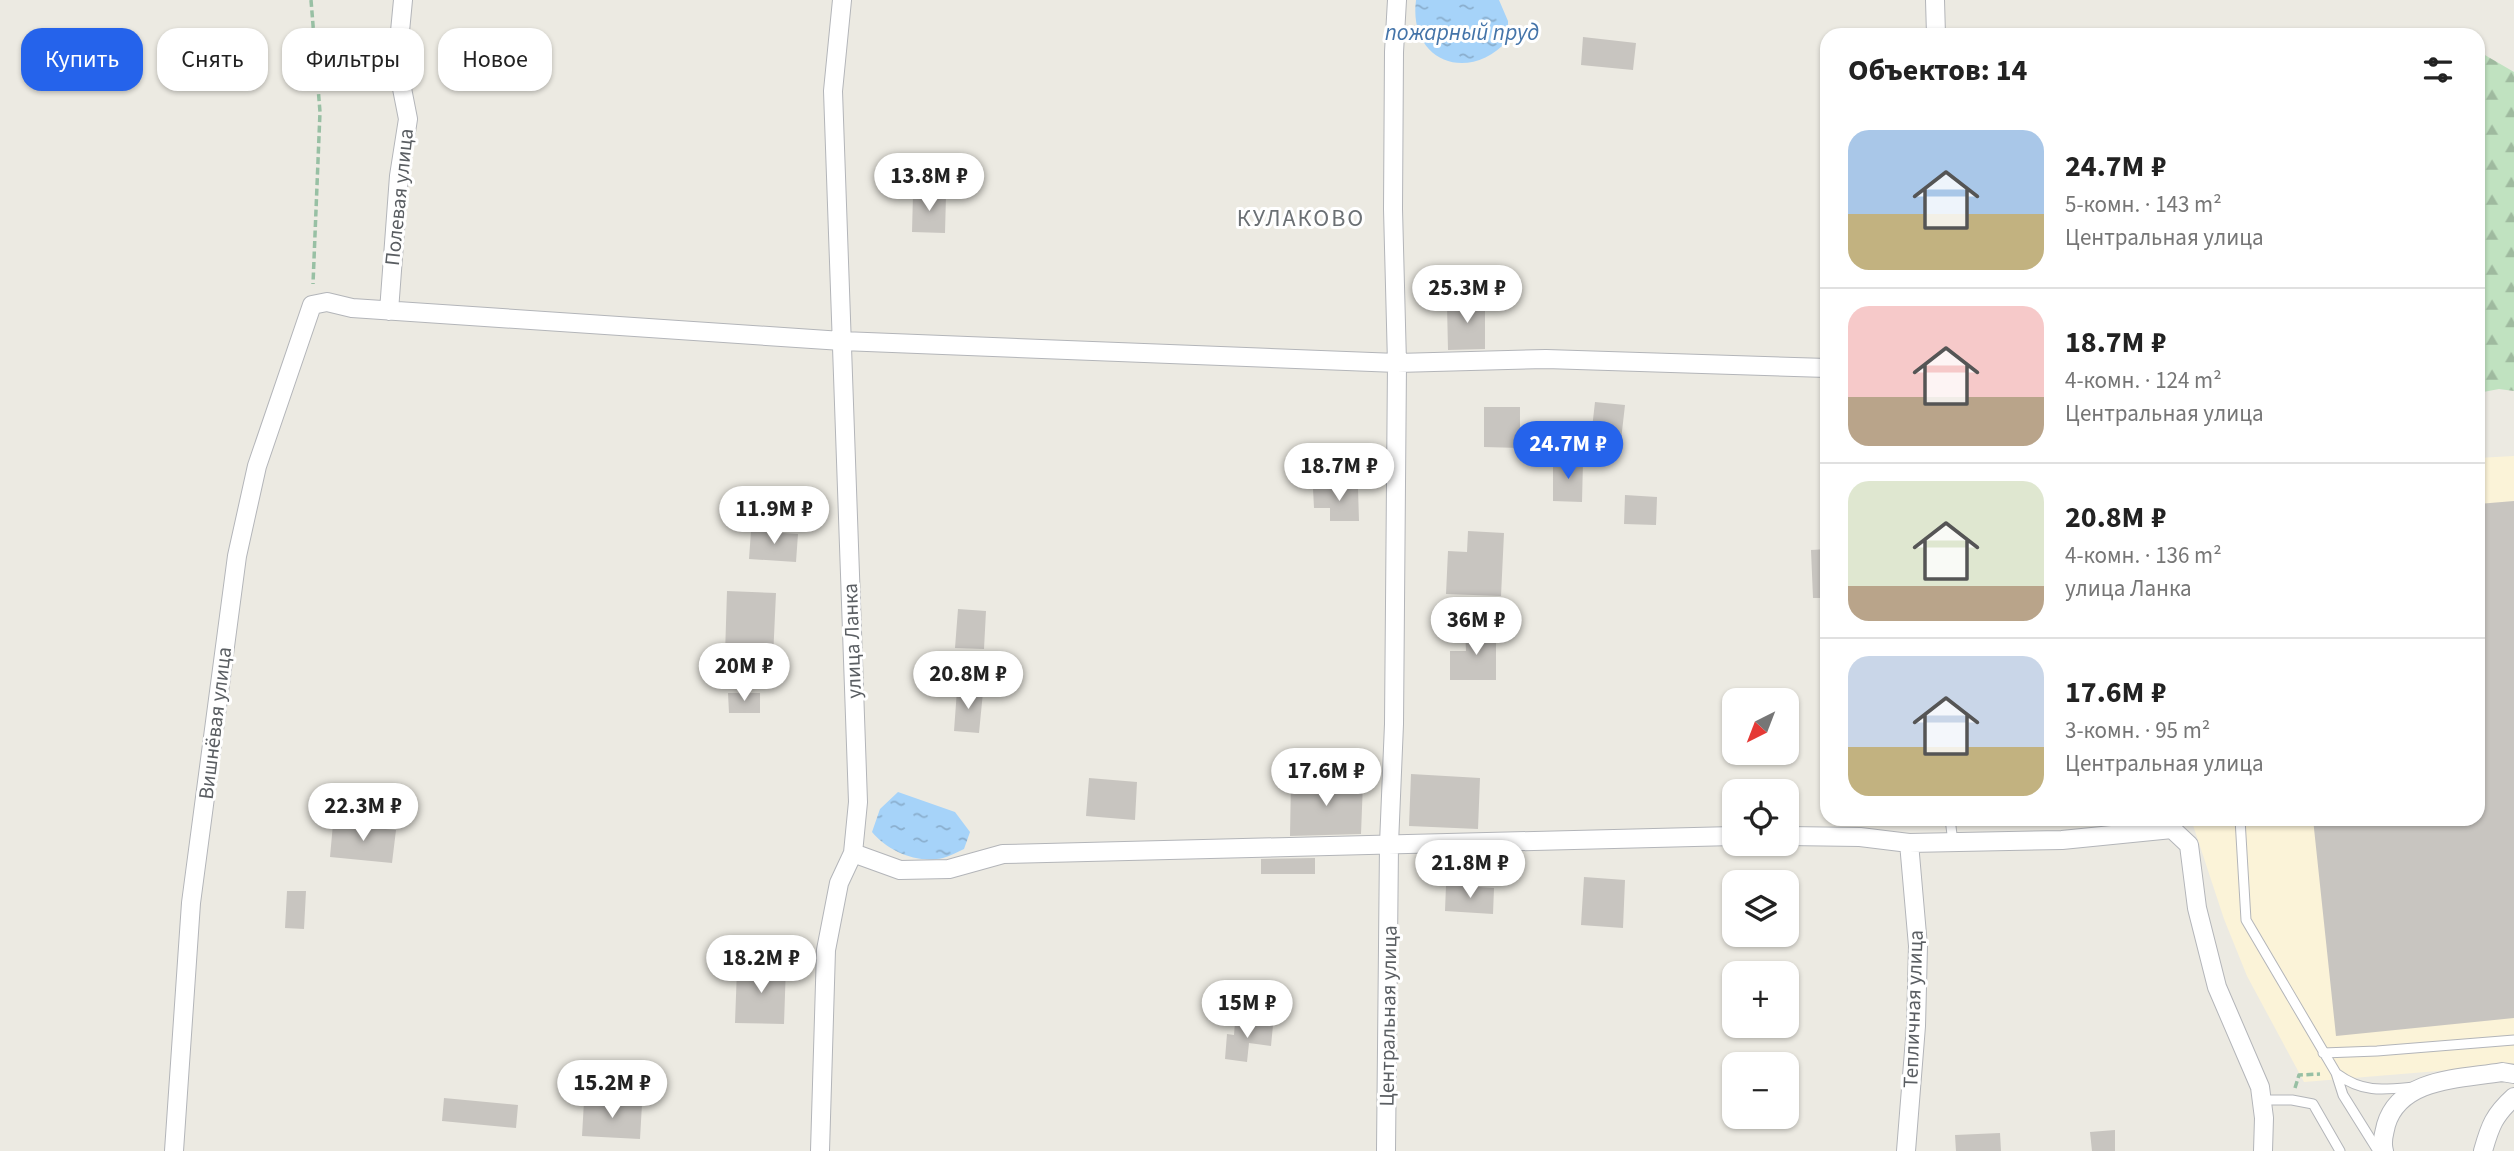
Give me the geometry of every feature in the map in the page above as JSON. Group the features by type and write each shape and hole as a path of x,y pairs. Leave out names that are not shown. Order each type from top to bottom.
{"street":[{"name":"Полевая улица","path":"389,311 399,176 408,119 397,64 402,0"},
{"name":"улица Ланка","path":"820,1151 826,950 839,883 853,853 858,802 833,91 842,0"},
{"name":"Центральная улица","path":"1386,1151 1389,844 1394,724 1397,363 1393,209 1397,0"},
{"path":"1935,0 1936,28"},
{"path":"312,305 327,302 352,308 389,311 842,341 1397,363 1546,359 1820,368"},
{"name":"Вишнёвая улица","path":"174,1151 191,903 237,556 257,466 312,305"},
{"path":"1799,836 1860,837 1909,843 2062,840 2172,830 2189,845 2197,908 2217,988 2260,1087 2264,1118 2263,1151"},
{"path":"853,853 900,870 912,870 949,869 1003,854 1722,836"},
{"name":"Тепличная улица","path":"1906,1151 1916,1026 1918,946 1909,843"},
{"path":"2384,1151 2381,1142 2389,1116 2399,1101 2421,1086 2502,1072 2514,1074"},
{"path":"2483,1151 2490,1125 2514,1097"}],"lane":[{"path":"1951,826 1953,842"},
{"path":"2240,826 2246,920 2336,1073 2343,1095 2378,1151"},
{"path":"2323,1053 2514,1040"},
{"path":"2336,1073 2350,1084 2365,1089 2421,1086"},
{"path":"2262,1100 2292,1100 2313,1104 2340,1151"}],"path":[{"path":"311,0 320,112 312,305"}],"shaded area":[{"path":"2514,456 2514,1067 2304,1082 2247,976 2224,919 2193,826 2485,826 2485,458"}],"green space":[{"path":"2485,55 2514,72 2514,391 2499,389 2485,392"}],"water":[{"name":"пожарный пруд","path":"1416,0 1499,0 1508,21 1508,40 1493,53 1476,61 1460,63 1444,60 1431,52 1422,39 1416,21"},
{"path":"898,792 955,812 970,832 964,849 943,858 923,859 895,850 879,839 872,832 880,809"}],"building":[{"path":"1583,37 1636,43 1633,70 1581,65"},
{"path":"913,194 946,195 945,233 912,232"},
{"path":"1462,297 1485,297 1485,349 1448,350 1447,305 1462,305"},
{"path":"1595,402 1625,405 1620,449 1590,446"},
{"path":"1484,407 1520,407 1520,448 1484,447"},
{"path":"1553,460 1583,461 1582,502 1553,501"},
{"path":"1358,488 1359,521 1330,521 1330,508 1314,508 1313,489"},
{"path":"1625,495 1657,497 1656,525 1624,524"},
{"path":"2514,501 2514,1018 2336,1036 2314,826 2485,826 2485,503"},
{"path":"751,531 798,534 796,562 749,559"},
{"path":"1468,531 1504,533 1501,596 1446,594 1448,551 1467,552"},
{"path":"1820,549 1820,598 1813,598 1811,550"},
{"path":"727,591 776,593 773,658 725,655"},
{"path":"958,609 986,611 984,649 955,648"},
{"path":"1465,628 1496,628 1496,680 1450,680 1450,651 1466,651"},
{"path":"957,690 983,692 979,733 954,731"},
{"path":"728,693 760,693 760,713 729,713"},
{"path":"1411,774 1480,778 1478,829 1409,826"},
{"path":"1089,778 1137,782 1135,820 1086,816"},
{"path":"1291,780 1363,782 1361,834 1290,836"},
{"path":"333,824 396,830 392,863 330,857"},
{"path":"1315,858 1315,874 1261,874 1261,859"},
{"path":"1584,877 1625,880 1623,928 1581,925"},
{"path":"1446,885 1494,888 1493,914 1445,911"},
{"path":"287,891 306,891 304,929 285,928"},
{"path":"751,964 786,965 784,1024 735,1023 737,969 750,970"},
{"path":"1235,1022 1273,1025 1271,1046 1249,1043 1247,1062 1225,1059 1227,1034 1234,1035"},
{"path":"444,1098 518,1105 516,1128 442,1121"},
{"path":"584,1101 642,1104 640,1139 582,1136"},
{"path":"2115,1130 2115,1151 2092,1151 2090,1132"},
{"path":"2000,1133 2001,1151 1956,1151 1955,1135"}],"district":[{"name":"КУЛАКОВО","path":"1301,218"}]}
